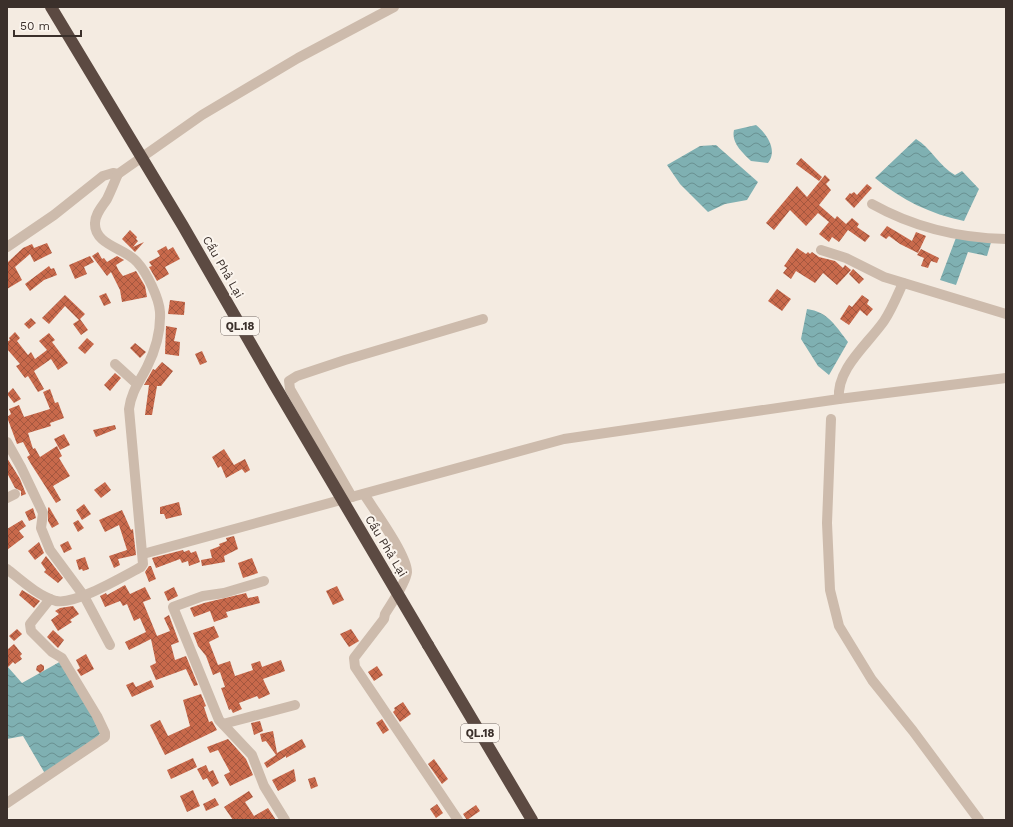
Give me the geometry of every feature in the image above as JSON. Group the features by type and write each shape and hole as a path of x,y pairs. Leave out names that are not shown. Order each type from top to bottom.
{"highway":[{"name":"Cầu Phả Lại","path":"51,7 183,226 532,820"}],"street":[{"path":"7,569 50,599 57,601 69,601 84,596 142,566 143,554 129,409 132,393 158,342 160,310 146,274 137,262 125,252 101,239 95,230 94,222 98,212 106,200 118,174 202,115 298,58 394,7"},
{"path":"7,247 54,215 103,176 113,173 118,174"},
{"path":"872,204 902,219 952,234 979,239 1006,239"},
{"path":"821,250 846,258 876,274 1006,314"},
{"path":"839,399 838,390 840,382 856,356 883,322 903,283"},
{"path":"352,497 290,389 289,381 297,376 345,360 483,319"},
{"path":"115,364 137,384"},
{"path":"143,554 564,440 839,399 1006,378"},
{"path":"831,419 827,523 830,590 839,626 872,680 913,731 979,820"},
{"path":"7,442 43,513 41,528 50,550 84,596 110,645"},
{"path":"364,494 404,559 407,572 405,580 384,619 354,658 355,667 458,820"},
{"path":"264,581 224,593 203,596 173,607 216,713 222,724 252,755 264,786 285,820"},
{"path":"7,803 105,737 106,733 62,658 52,652 31,631 30,624 50,599"},
{"path":"222,724 295,705"}],"water":[{"path":"756,125 770,142 772,153 768,163 751,161 738,147 734,139 734,130"},
{"path":"916,139 926,147 950,172 955,175 962,171 979,189 964,221 917,205 885,186 875,178"},
{"path":"716,145 758,182 747,200 725,204 708,212 680,184 667,165 700,146"},
{"path":"957,235 992,239 987,256 968,252 956,285 940,280"},
{"path":"807,309 826,316 848,342 829,375 818,366 801,339"},
{"path":"63,660 101,732 97,738 47,777 23,736 7,739 7,666 22,683"}],"building":[{"path":"801,158 822,177 819,181 796,164"},
{"path":"825,175 830,180 826,184 831,190 819,205 835,219 837,216 846,224 852,218 859,224 857,227 870,236 865,242 848,230 839,242 832,237 829,242 819,234 829,222 818,213 806,226 790,210 774,230 766,223 797,186 807,197"},
{"path":"867,184 872,188 854,208 845,199 850,193 851,194 854,192 857,195"},
{"path":"887,226 912,241 916,232 926,236 918,253 900,244 889,236 886,239 880,235"},
{"path":"130,230 137,237 136,239 138,241 133,247 144,242 135,252 122,239"},
{"path":"47,243 52,253 34,262 30,254 15,267 22,280 7,289 7,263 23,248 32,244 34,248"},
{"path":"166,246 168,250 173,247 180,259 165,267 169,274 157,281 149,267 152,266 149,262 160,256 157,251"},
{"path":"797,248 806,254 808,252 810,254 812,252 819,257 835,261 843,268 845,265 851,270 837,285 823,273 815,283 796,271 791,279 783,273 787,268 784,266"},
{"path":"921,249 939,258 937,263 931,261 928,268 921,266 924,258 917,255"},
{"path":"98,252 102,259 104,258 107,262 117,256 124,260 116,265 123,276 136,271 145,286 147,297 122,302 120,290 111,272 107,276 92,256"},
{"path":"90,256 94,262 84,267 87,274 75,279 69,265"},
{"path":"49,266 51,269 54,268 57,275 44,280 30,291 25,284"},
{"path":"853,269 864,279 859,284 849,274"},
{"path":"777,289 791,299 782,311 768,301"},
{"path":"106,293 111,303 104,306 99,296"},
{"path":"65,295 85,314 80,319 88,330 81,335 73,324 79,320 65,306 49,324 42,318"},
{"path":"862,295 869,300 867,304 873,309 867,316 860,310 849,325 840,319 849,305 852,307"},
{"path":"170,300 185,302 184,315 168,314"},
{"path":"31,318 36,323 29,329 24,324"},
{"path":"166,326 177,328 174,341 180,342 179,356 165,354"},
{"path":"15,332 20,338 17,341 28,355 31,352 35,359 47,350 39,341 49,333 55,340 52,342 68,363 58,370 51,359 34,371 44,389 38,392 28,376 25,378 16,366 20,364 7,349 7,342"},
{"path":"87,338 94,344 85,354 78,348"},
{"path":"135,343 146,352 140,358 130,348"},
{"path":"202,351 207,362 200,365 195,354"},
{"path":"162,362 173,371 161,386 157,386 152,415 145,415 149,385 144,385 153,369 155,370"},
{"path":"115,373 121,378 110,391 104,385"},
{"path":"13,388 21,399 14,403 7,394"},
{"path":"50,389 55,403 58,402 64,418 50,423 51,426 28,433 33,449 35,448 40,457 57,446 62,456 59,458 70,476 53,486 61,500 56,503 27,457 30,455 23,442 17,444 7,417 11,414 9,409 19,405 24,417 50,409 43,392"},
{"path":"115,425 116,429 96,437 93,430"},
{"path":"64,434 70,445 60,450 54,439"},
{"path":"224,449 234,465 245,459 250,470 245,473 242,469 226,478 221,466 218,468 212,457"},
{"path":"7,458 20,479 26,494 21,496 21,491 15,488 7,473"},
{"path":"105,482 111,490 101,498 94,490"},
{"path":"179,502 182,515 166,519 164,514 160,514 160,507"},
{"path":"84,504 91,514 82,520 76,510"},
{"path":"49,507 59,524 52,528 48,521"},
{"path":"33,508 36,518 29,521 25,512"},
{"path":"122,510 131,530 133,529 136,555 118,559 120,565 114,568 109,556 127,550 119,525 105,532 99,520"},
{"path":"22,520 26,526 19,531 24,537 7,550 7,529"},
{"path":"78,520 84,528 78,532 73,523"},
{"path":"234,536 238,549 224,556 225,562 202,566 201,560 212,558 210,550 227,541 226,538"},
{"path":"68,541 72,549 64,553 60,545"},
{"path":"39,542 44,553 35,560 28,551"},
{"path":"183,550 184,552 189,550 191,553 196,551 200,562 189,566 188,561 182,563 180,559 156,568 152,558"},
{"path":"46,556 63,578 58,583 44,572 46,570 41,563"},
{"path":"85,557 89,569 83,571 82,569 79,570 76,560"},
{"path":"252,558 258,573 243,578 238,563"},
{"path":"149,566 151,566 156,579 149,582 145,572"},
{"path":"125,585 130,594 145,587 151,599 143,602 157,636 170,631 164,618 169,615 179,642 171,645 175,660 186,656 198,685 194,686 186,669 156,680 150,666 156,663 151,639 129,650 125,642 146,632 140,618 134,621 127,604 123,606 120,601 105,607 100,596 106,593 107,595"},
{"path":"337,586 344,600 333,605 326,591"},
{"path":"174,587 178,596 168,601 164,592"},
{"path":"22,590 40,601 34,608 19,595"},
{"path":"246,593 248,598 258,596 260,603 226,612 228,617 214,622 210,611 194,617 190,608 204,603"},
{"path":"73,606 79,614 70,620 72,622 58,631 51,620 59,614 55,611 60,608"},
{"path":"214,626 219,637 209,642 218,665 230,661 235,676 253,670 251,664 260,661 262,667 281,660 285,671 263,679 270,694 259,699 257,696 239,703 242,709 233,713 231,709 229,710 221,688 225,687 220,672 213,675 206,656 198,646 193,633"},
{"path":"17,629 22,634 14,641 9,636"},
{"path":"351,629 359,641 349,647 340,634"},
{"path":"53,630 64,640 58,648 47,637"},
{"path":"14,644 22,654 20,656 22,659 15,664 13,662 7,668 7,650"},
{"path":"86,654 94,669 81,676 77,670 80,668 76,660"},
{"path":"41,664 44,666 44,670 40,673 36,670 37,666"},
{"path":"377,666 383,675 374,681 368,672"},
{"path":"151,680 154,687 132,697 126,685 133,682 136,687"},
{"path":"201,694 206,706 204,707 209,722 212,721 217,730 165,755 150,725 160,720 168,736 190,726 183,700"},
{"path":"403,702 411,714 400,722 393,712 395,710 394,708"},
{"path":"382,719 389,730 383,734 376,723"},
{"path":"260,721 263,731 254,735 251,723"},
{"path":"273,731 277,753 302,739 306,747 286,758 286,756 267,768 264,763 276,755 266,741 262,742 260,734"},
{"path":"228,739 246,759 253,775 230,786 224,775 230,772 218,750 210,753 207,747"},
{"path":"193,758 197,767 171,779 167,770"},
{"path":"434,759 448,779 442,784 428,764"},
{"path":"206,765 209,772 213,770 219,783 212,787 207,778 203,780 197,769"},
{"path":"294,769 296,781 278,791 272,780"},
{"path":"315,777 318,786 311,789 308,779"},
{"path":"193,790 200,806 187,812 180,796"},
{"path":"249,791 253,797 245,802 254,816 268,808 276,820 233,820 224,807"},
{"path":"215,798 219,805 206,811 203,804"},
{"path":"437,804 443,813 436,818 430,809"},
{"path":"476,805 480,811 467,820 463,814"}]}
